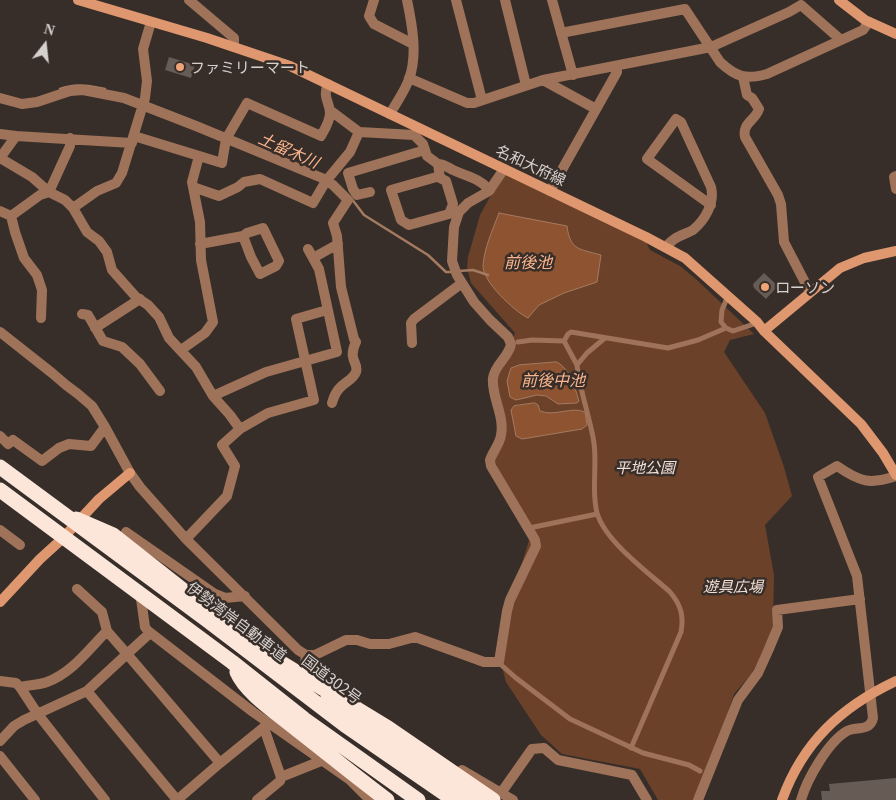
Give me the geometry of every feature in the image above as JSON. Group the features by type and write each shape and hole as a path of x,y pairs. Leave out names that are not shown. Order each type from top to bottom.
{"highway":[{"name":"国道302号","path":"0,465 78,521 114,534 217,617 369,729 438,778 474,800"},
{"name":"伊勢湾岸自動車道","path":"0,465 345,725 454,800"},
{"path":"0,491 332,744 413,800"},
{"path":"0,491 232,662 304,719 418,800"},
{"path":"207,620 388,728 497,797"},
{"path":"232,662 238,676 254,693 353,775 387,800"}],"main road":[{"name":"名和大府線","path":"78,0 290,66 646,236 685,258 728,296 860,424 883,453 896,475"},
{"path":"839,0 869,22 896,34"},
{"path":"760,327 849,264 864,258 896,251"},
{"path":"0,602 98,499 130,473"},
{"path":"782,800 790,779 823,730 850,706 896,681"}],"street":[{"path":"189,0 234,38 234,47"},
{"path":"374,0 369,16 374,24 413,44"},
{"path":"390,114 409,78 413,44 412,21 407,0"},
{"path":"456,0 482,100"},
{"path":"505,0 526,85"},
{"path":"552,0 572,75"},
{"path":"678,0 720,62 743,77 754,78 767,74 863,30 869,22"},
{"path":"409,78 467,103 474,103 543,80 711,47 781,16 800,5 841,40"},
{"path":"561,33 685,10"},
{"path":"72,208 96,191 116,183 122,173 144,102 148,81 143,49 151,22"},
{"path":"550,191 617,72 616,66"},
{"path":"743,77 747,95 752,98 759,109 758,114 745,126 745,137 778,194 781,204 784,242 810,292"},
{"path":"543,80 596,109"},
{"path":"0,134 133,139 222,163 228,136 247,103 321,136 327,126 330,111 325,90 328,84"},
{"path":"0,98 22,104 37,102 70,91 83,90 144,102 228,136 333,185 348,200 333,223 338,244 341,287 356,342 352,357 356,365 356,371 353,376 339,387 332,403"},
{"path":"330,111 359,132 414,135 423,144 427,156 438,164 443,164 476,178 490,190"},
{"path":"665,247 678,236 693,230 707,212 711,205 714,196 681,122 676,119 647,158 711,205"},
{"path":"193,188 219,196 244,182 260,179 313,203 326,181 350,152 359,132"},
{"path":"16,136 0,158 32,177 49,192 65,200 87,232 99,241 107,252 112,270 159,317 169,338 196,367 213,396 240,429"},
{"path":"11,216 40,195 49,192 70,146 70,138"},
{"path":"370,192 357,195 353,190 348,172 425,150"},
{"path":"180,350 205,333 213,322 201,260 200,222 192,182 199,156"},
{"path":"438,164 440,176 440,178 446,181 453,204 449,214 410,225 401,220 391,190 440,176"},
{"path":"0,332 92,406 140,487 186,538 298,650 306,655 315,655 346,640 357,640 370,644 389,644 415,637 484,662 498,662 510,600 536,546 535,540 491,466 490,460 500,441 502,430 493,378 497,367 509,352 511,344 508,337 474,302 458,275 452,261 452,252 457,216 468,203 490,190 504,169"},
{"path":"896,176 894,178 896,189"},
{"path":"0,211 11,216"},
{"path":"11,216 24,258 37,275 42,290 40,318"},
{"path":"200,244 243,236"},
{"path":"213,396 266,372 337,352 319,269 311,253 338,244"},
{"path":"412,343 412,323 414,319 458,275"},
{"path":"95,328 140,300"},
{"path":"186,538 227,496 235,466 222,445 240,429 268,413 314,400 296,319 327,310"},
{"path":"82,314 88,315 103,342 122,347 140,364 160,390"},
{"path":"0,436 8,444 13,440 42,461 59,448 69,444 91,446 105,427"},
{"path":"800,800 818,764 838,737 849,730 867,727 872,723 871,693 860,599 854,570 818,477 838,466 858,478 868,481 879,482 896,475"},
{"path":"0,530 20,545"},
{"path":"126,532 215,594 225,598 245,596"},
{"path":"76,589 102,612 107,631 220,763"},
{"path":"141,599 144,627 150,633 267,725 350,780 370,800"},
{"path":"698,800 738,700 758,673 778,627 777,610 860,599"},
{"path":"20,687 46,682 59,676 76,664 107,631"},
{"path":"0,741 14,726 37,713 87,691 150,633"},
{"path":"306,655 306,666 351,702 362,704 475,778 497,797 513,800"},
{"path":"0,681 16,683 20,687 37,713 105,800"},
{"path":"87,691 177,800 267,725"},
{"path":"257,800 280,781 281,777 267,725"},
{"path":"497,797 532,749 544,748 558,760 632,775 648,800"},
{"path":"0,756 35,800"},
{"path":"281,777 321,761"}],"lane":[{"path":"728,296 722,310 721,322 726,328 733,331 760,327"},
{"path":"564,341 571,332 668,348 698,340 726,328"},
{"path":"577,365 587,353 605,338"},
{"path":"518,342 532,340 564,341"},
{"path":"564,341 577,365 578,378 595,446 594,490 597,514 607,533 676,600 682,615 681,632 631,748"},
{"path":"534,527 597,514"},
{"path":"498,662 570,719 643,753 689,765 700,771"}],"green space":[{"name":"平地公園","path":"503,173 645,240 650,250 680,266 754,334 730,340 724,352 765,413 792,496 765,525 774,575 773,626 752,673 734,694 716,749 693,800 658,800 640,769 562,754 541,735 506,682 500,659 505,618 531,534 499,477 494,455 499,429 494,383 515,333 471,283 467,268 468,257 480,215"}],"water":[{"name":"前後池","path":"499,213 567,226 570,240 573,244 581,250 601,255 597,282 564,293 539,305 528,318 522,314 500,295 484,273 485,252"},
{"name":"前後中池","path":"557,362 566,369 571,379 579,401 577,403 558,404 546,396 537,395 516,400 510,397 507,381 511,368 519,365"},
{"path":"535,403 540,411 546,413 574,410 585,412 587,425 582,429 522,439 516,436 511,410 514,406"}],"building":[{"name":"ファミリーマート","path":"169,57 195,65 191,78 165,70"},
{"name":"ローソン","path":"764,273 778,286 766,299 754,288 753,284"},
{"path":"896,778 896,800 822,800 821,791 830,791 829,784"}],"waterway":[{"name":"土留木川","path":"60,89 77,86 105,89"},
{"name":"土留木川","path":"351,198 364,215 428,255 446,272 454,272"},
{"name":"土留木川","path":"459,271 473,270 488,275"}],"place":[{"name":"ファミリーマート","path":"180,67"},
{"name":"ローソン","path":"765,287"}],"park label":[{"name":"遊具広場","path":"733,586"}]}
